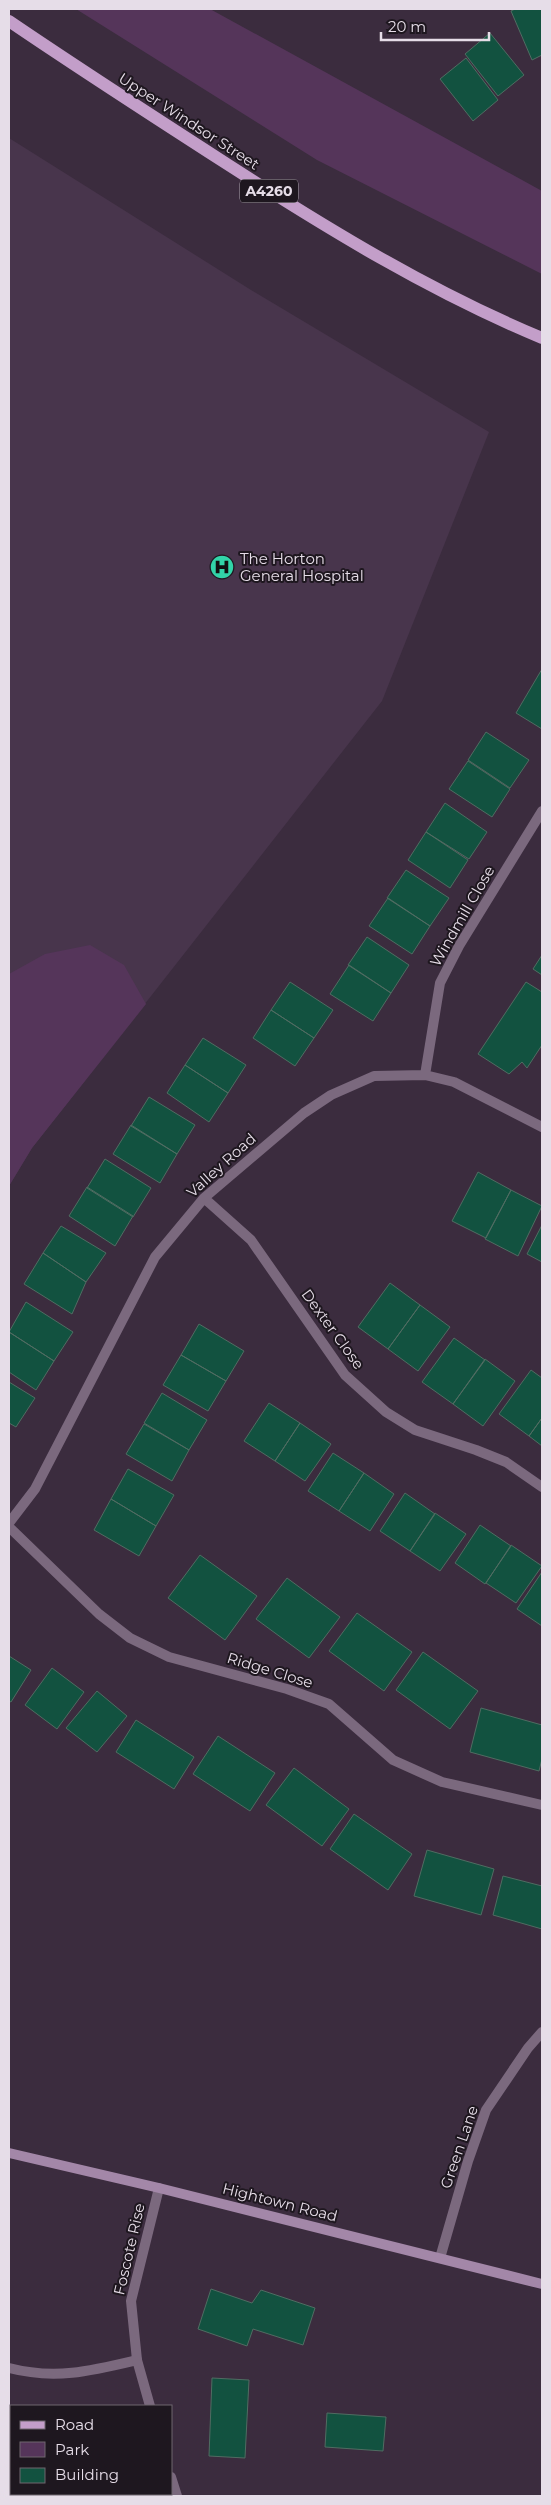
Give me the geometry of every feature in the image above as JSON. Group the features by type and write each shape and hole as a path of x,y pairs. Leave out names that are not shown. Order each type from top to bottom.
{"main road":[{"name":"Upper Windsor Street","path":"9,21 80,70 322,225 435,288 542,338"}],"street":[{"name":"Windmill Close","path":"425,1075 440,983 458,946 542,811"},
{"name":"Valley Road","path":"9,1523 35,1489 155,1257 204,1198 304,1113 332,1095 374,1076 425,1075 454,1082 542,1127"},
{"name":"Dexter Close","path":"204,1198 251,1240 345,1375 386,1412 415,1430 506,1462 542,1487"},
{"name":"Ridge Close","path":"9,1527 98,1614 130,1638 169,1657 287,1689 329,1704 393,1760 442,1782 542,1805"},
{"name":"Green Lane","path":"440,2258 468,2161 486,2110 528,2048 542,2032"},
{"name":"Hightown Road","path":"9,2153 159,2188 542,2284"},
{"name":"Foscote Rise","path":"150,2405 137,2360 131,2301 159,2188"},
{"path":"9,2368 30,2373 60,2375 137,2360"},
{"path":"172,2480 177,2496"}],"shaded area":[{"name":"The Horton General Hospital","path":"9,138 251,290 489,432 382,701 32,1148 9,1186"}],"green space":[{"path":"76,9 210,9 542,191 542,274 317,160"},
{"path":"90,945 124,965 146,1004 32,1148 9,1186 9,974 45,954"}],"building":[{"path":"515,9 542,9 542,55 532,60 511,11"},
{"path":"490,33 524,75 498,96 465,54"},
{"path":"466,58 498,100 473,121 440,79"},
{"path":"542,669 542,729 516,713"},
{"path":"486,732 529,760 510,788 468,760"},
{"path":"468,761 510,789 492,817 449,789"},
{"path":"445,803 487,832 469,859 426,832"},
{"path":"426,832 468,860 450,888 408,860"},
{"path":"406,870 449,898 430,926 387,898"},
{"path":"388,898 430,926 412,954 369,926"},
{"path":"367,937 409,965 391,993 348,965"},
{"path":"542,955 542,975 533,969"},
{"path":"349,965 391,993 373,1021 330,994"},
{"path":"290,982 333,1010 314,1038 271,1010"},
{"path":"526,982 542,992 542,1045 527,1068 522,1062 509,1074 478,1054"},
{"path":"271,1010 314,1038 295,1066 253,1038"},
{"path":"203,1038 246,1065 228,1093 185,1065"},
{"path":"185,1065 228,1093 209,1122 167,1093"},
{"path":"149,1097 195,1125 177,1154 131,1126"},
{"path":"131,1125 177,1154 160,1183 113,1154"},
{"path":"105,1159 151,1188 133,1217 87,1188"},
{"path":"478,1172 511,1190 486,1238 452,1221"},
{"path":"87,1187 133,1216 115,1246 69,1216"},
{"path":"511,1190 542,1206 518,1256 485,1239"},
{"path":"542,1225 542,1262 527,1254"},
{"path":"61,1226 106,1253 86,1282 43,1253"},
{"path":"43,1253 86,1282 72,1314 24,1284"},
{"path":"390,1283 420,1305 388,1349 358,1327"},
{"path":"26,1302 73,1332 54,1361 9,1332"},
{"path":"420,1305 450,1327 418,1371 388,1349"},
{"path":"199,1324 244,1351 226,1381 181,1355"},
{"path":"9,1332 54,1361 36,1390 9,1372"},
{"path":"454,1338 485,1360 453,1404 422,1382"},
{"path":"181,1355 226,1381 208,1411 163,1385"},
{"path":"485,1359 515,1381 483,1426 453,1404"},
{"path":"531,1370 542,1378 542,1418 529,1436 499,1414"},
{"path":"9,1382 35,1398 16,1427 9,1423"},
{"path":"162,1393 207,1420 189,1450 144,1423"},
{"path":"269,1403 300,1423 275,1461 244,1441"},
{"path":"542,1418 542,1446 529,1436"},
{"path":"300,1423 331,1444 305,1481 275,1461"},
{"path":"144,1424 189,1450 172,1481 126,1454"},
{"path":"333,1453 364,1473 339,1511 308,1491"},
{"path":"128,1469 174,1495 156,1526 111,1499"},
{"path":"364,1473 394,1494 370,1531 339,1511"},
{"path":"405,1493 435,1514 410,1551 380,1531"},
{"path":"111,1499 156,1526 139,1556 94,1530"},
{"path":"435,1513 466,1534 440,1571 410,1551"},
{"path":"480,1525 511,1546 485,1584 455,1563"},
{"path":"511,1545 542,1566 516,1603 486,1583"},
{"path":"200,1555 257,1596 225,1640 168,1598"},
{"path":"542,1572 542,1626 517,1609"},
{"path":"287,1578 340,1617 309,1658 256,1619"},
{"path":"357,1613 412,1652 384,1691 329,1651"},
{"path":"423,1652 478,1691 450,1729 396,1690"},
{"path":"9,1656 31,1670 11,1702 9,1701"},
{"path":"52,1668 84,1692 57,1729 25,1705"},
{"path":"97,1691 127,1716 97,1752 66,1728"},
{"path":"481,1708 542,1725 542,1759 539,1771 470,1752"},
{"path":"136,1720 194,1757 174,1789 116,1752"},
{"path":"218,1736 275,1773 250,1811 193,1774"},
{"path":"294,1768 349,1809 322,1846 266,1805"},
{"path":"354,1814 412,1854 388,1890 330,1849"},
{"path":"427,1850 494,1869 481,1915 414,1896"},
{"path":"503,1876 542,1886 542,1929 493,1915"},
{"path":"211,2289 252,2303 261,2290 315,2308 303,2345 253,2329 247,2346 198,2329"},
{"path":"212,2378 249,2380 245,2458 209,2456"},
{"path":"327,2413 386,2417 383,2451 325,2447"},
{"path":"9,2419 10,2495 45,2496 9,2496"}],"place":[{"name":"The Horton General Hospital","path":"222,567"}]}
